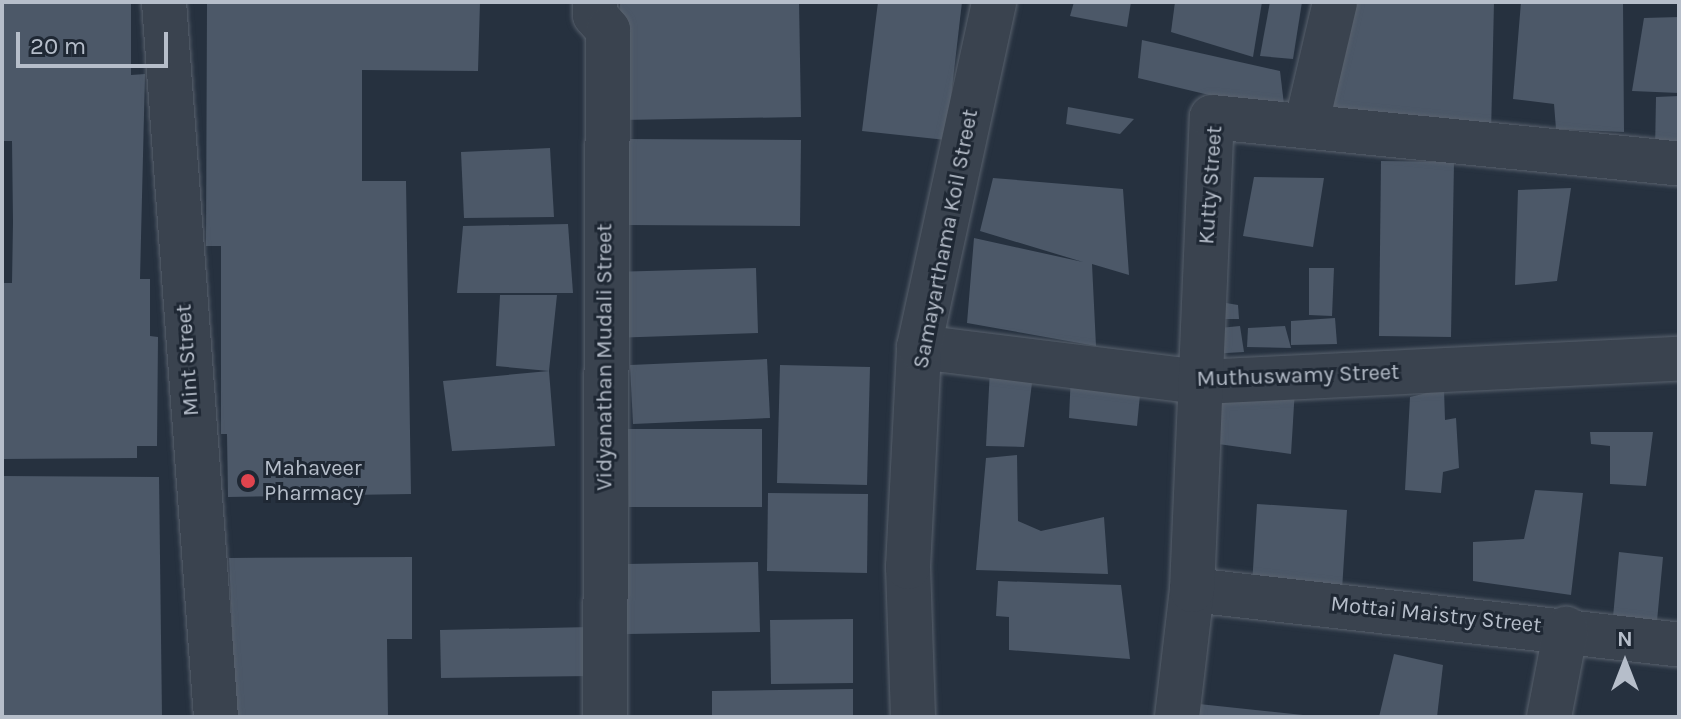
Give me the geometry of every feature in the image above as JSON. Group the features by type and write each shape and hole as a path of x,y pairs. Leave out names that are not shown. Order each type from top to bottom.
{"street":[{"name":"Mint Street","path":"164,2 216,717"},
{"name":"Vidyanathan Mudali Street","path":"595,2 595,15 608,30 605,717"},
{"name":"Samayarthama Koil Street","path":"913,717 908,567 919,347 994,2"},
{"path":"1306,126 1335,2"},
{"name":"Kutty Street","path":"1177,717 1192,590 1212,117 1679,164"},
{"name":"Muthuswamy Street","path":"919,347 1201,382 1679,359"},
{"name":"Mottai Maistry Street","path":"1192,590 1566,629 1679,645"},
{"path":"1549,717 1566,629"}],"building":[{"path":"2,2 131,2 131,75 145,74 140,279 150,279 150,336 158,337 157,446 137,446 137,458 2,459 2,283 12,283 13,222 12,141 2,141"},
{"path":"207,2 480,2 478,71 362,70 362,181 406,181 411,494 228,497 227,434 221,434 221,246 206,246"},
{"path":"620,2 799,2 801,117 622,120"},
{"path":"878,2 962,2 946,140 862,131"},
{"path":"1074,2 1131,2 1127,27 1070,16"},
{"path":"1175,2 1262,2 1253,57 1171,32"},
{"path":"1270,2 1302,2 1293,59 1260,56"},
{"path":"1341,2 1494,2 1491,134 1313,116"},
{"path":"1521,2 1623,2 1624,132 1556,129 1554,104 1513,99"},
{"path":"1679,17 1679,93 1632,91 1644,18"},
{"path":"1142,40 1280,71 1285,113 1138,78"},
{"path":"1679,96 1679,154 1655,151 1656,97"},
{"path":"1068,107 1134,119 1120,134 1066,124"},
{"path":"627,139 801,140 800,226 627,225"},
{"path":"550,148 554,217 464,218 461,152"},
{"path":"1381,161 1454,162 1451,337 1379,336"},
{"path":"1254,177 1324,178 1313,247 1243,236"},
{"path":"993,178 1123,189 1129,275 1092,264 1096,346 967,323 974,238 1083,262 980,231"},
{"path":"1571,188 1557,281 1515,285 1518,190"},
{"path":"568,224 573,293 457,293 463,226"},
{"path":"756,268 758,333 611,338 610,272"},
{"path":"1309,268 1334,268 1332,316 1309,315"},
{"path":"500,295 557,295 549,371 496,366"},
{"path":"1208,300 1238,305 1239,319 1206,319"},
{"path":"1335,318 1337,344 1291,345 1291,321"},
{"path":"1240,326 1244,352 1209,354 1209,329"},
{"path":"1285,326 1291,348 1247,347 1248,328"},
{"path":"767,359 770,418 633,424 630,365"},
{"path":"780,365 870,367 867,485 777,483"},
{"path":"990,369 1033,375 1024,447 986,446"},
{"path":"549,371 555,446 452,451 443,381"},
{"path":"1071,374 1141,384 1137,426 1069,418"},
{"path":"1295,389 1291,454 1211,443 1215,392"},
{"path":"1444,389 1445,420 1456,418 1459,468 1443,472 1441,493 1405,490 1410,397"},
{"path":"628,429 762,429 762,507 629,507"},
{"path":"1590,432 1653,432 1646,486 1610,484 1610,446 1591,444"},
{"path":"1017,455 1018,521 1041,531 1104,517 1108,574 976,570 986,458"},
{"path":"2,476 159,477 162,717 2,717"},
{"path":"1535,490 1583,493 1571,595 1473,581 1473,542 1524,539"},
{"path":"768,493 868,494 867,573 767,571"},
{"path":"1257,504 1347,510 1342,590 1252,585"},
{"path":"1619,552 1663,557 1657,621 1613,617"},
{"path":"412,557 412,639 387,639 388,717 236,717 229,558"},
{"path":"758,562 760,632 627,634 625,564"},
{"path":"998,581 1121,585 1130,659 1009,650 1009,617 996,616"},
{"path":"853,619 853,683 771,684 770,620"},
{"path":"591,627 592,676 441,678 440,630"},
{"path":"1394,654 1443,665 1437,717 1379,717"},
{"path":"853,689 853,717 712,717 712,691"},
{"path":"1199,704 1303,715 1303,717 1198,717"}],"place":[{"name":"Mahaveer Pharmacy","path":"248,481"}]}
